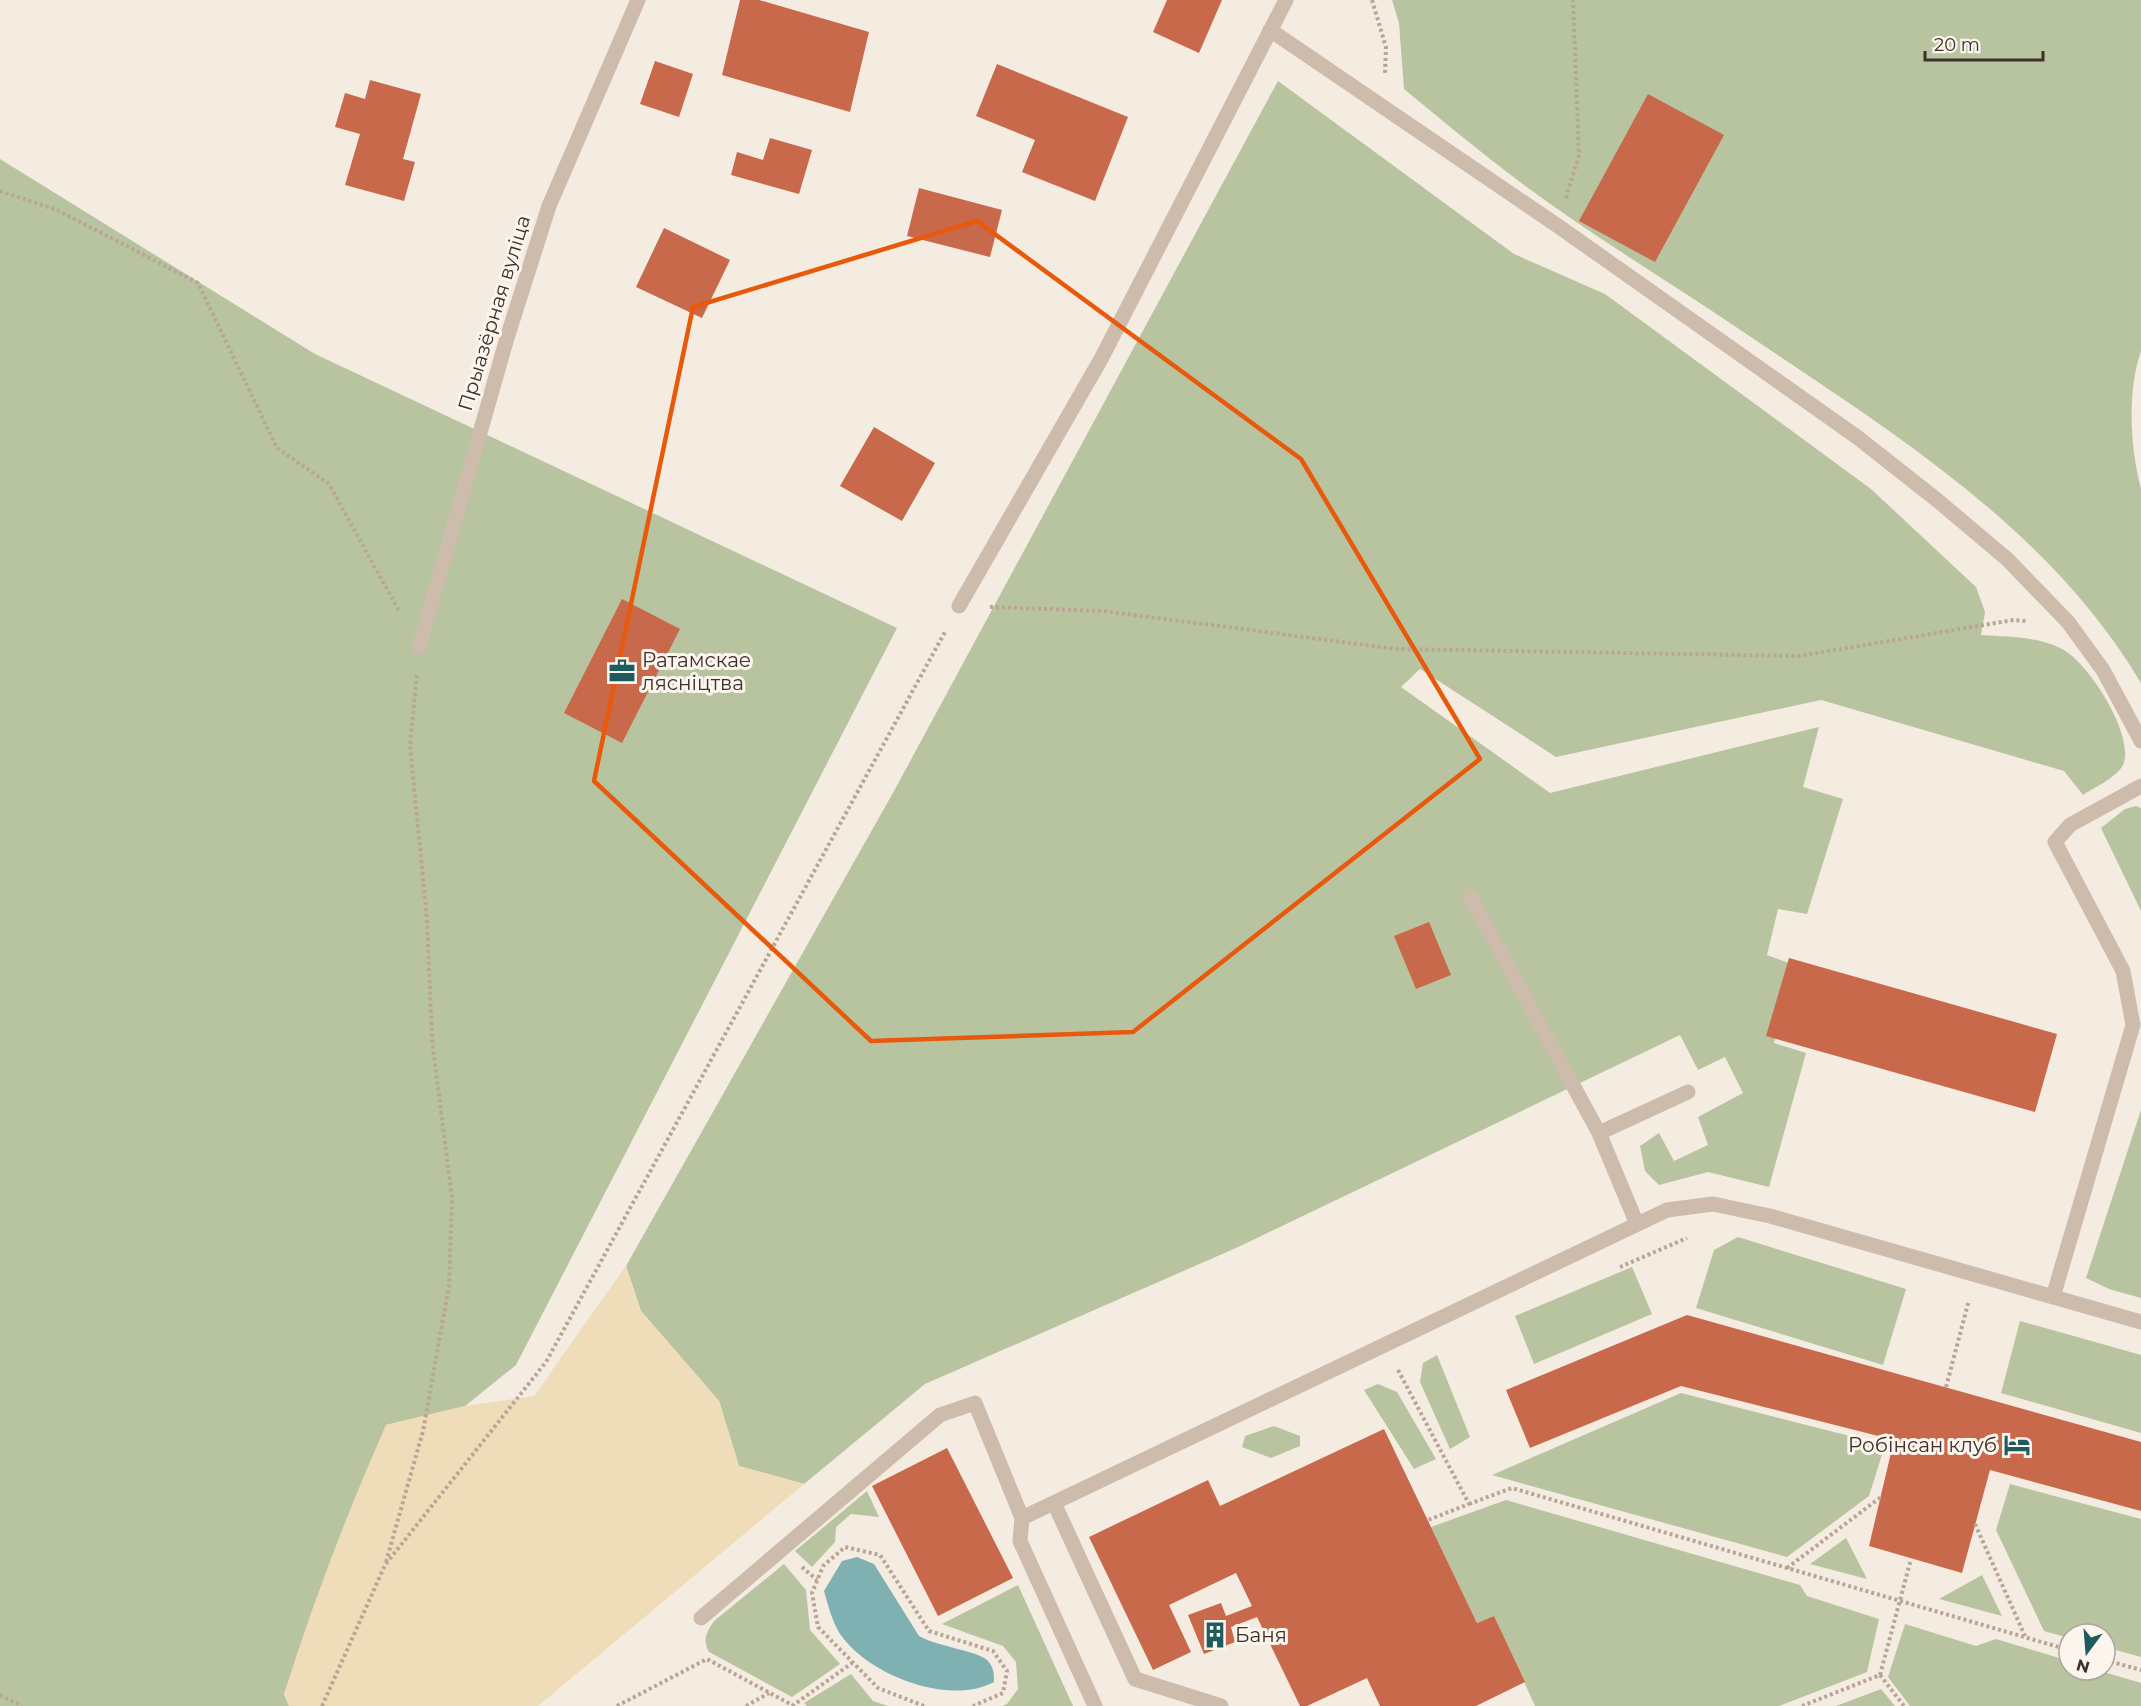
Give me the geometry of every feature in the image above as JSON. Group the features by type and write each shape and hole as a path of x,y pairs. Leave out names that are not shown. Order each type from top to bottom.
{"street":[{"name":"Прыазёрная вуліца","path":"419,648 507,338 549,206 638,0"},
{"path":"959,606 1101,359 1286,0"},
{"path":"1270,30 1558,226 1857,436 2007,559 2068,622 2103,670 2141,741"},
{"path":"2053,1297 2133,1025 2123,971 2055,842 2070,825 2141,786"},
{"path":"1470,896 1599,1133 1637,1224"},
{"path":"1599,1133 1688,1092"},
{"path":"1022,1518 1667,1210 1713,1204 1770,1216 2141,1322"},
{"path":"701,1618 940,1415 975,1403 1022,1518 1020,1541 1095,1706"},
{"path":"1054,1503 1135,1679 1221,1706"}],"path":[{"path":"1371,0 1386,47 1384,108"},
{"path":"1558,226 1579,154 1573,0"},
{"path":"0,191 57,210 198,283 277,448 329,484 419,648 410,746 427,919 432,1040 452,1198 449,1286 423,1431 385,1565 322,1706"},
{"path":"385,1565 546,1362 959,606 1103,611 1396,649 1799,656 2013,620 2068,622"},
{"path":"1609,1271 1695,1234"},
{"path":"1946,1387 1971,1294"},
{"path":"1395,1364 1469,1504"},
{"path":"1428,1520 1512,1488 2057,1646"},
{"path":"1787,1568 1881,1497"},
{"path":"1975,1524 2025,1637"},
{"path":"924,1706 913,1705 878,1688 818,1627 812,1593 823,1566 845,1547 880,1555 929,1631 993,1651 1007,1671 1004,1693 973,1706"},
{"path":"1880,1675 1911,1559"},
{"path":"617,1706 707,1659 792,1706 852,1663"},
{"path":"2117,1663 2141,1670"},
{"path":"1802,1706 1880,1675"},
{"path":"1880,1675 1904,1706"},
{"path":"746,1706 769,1693"},
{"path":"0,1695 22,1706"}],"highlighted area":[{"path":"977,221 1301,459 1480,759 1133,1032 871,1041 594,781 693,307"}],"green space":[{"path":"1392,0 2141,0 2141,351 2132,402 2132,438 2141,489 2141,683 2103,627 2060,576 2012,528 1961,485 1851,404 1520,182 1404,89 1399,23"},
{"path":"1278,81 1514,254 1605,294 1871,489 1976,587 1985,612 1981,635 2043,642 2062,649 2084,669 2107,701 2123,736 2125,752 2123,765 2110,778 2083,795 2064,771 1821,700 1556,757 1420,669 1401,687 1550,793 1819,727 1803,787 1843,799 1807,914 1778,909 1767,955 1794,965 1774,1043 1806,1053 1769,1187 1708,1172 1659,1185 1645,1171 1640,1146 1659,1133 1674,1161 1708,1145 1698,1117 1743,1093 1725,1057 1698,1070 1680,1035 1236,1248 925,1384 804,1484 739,1466 719,1401 641,1311 626,1266 894,791"},
{"path":"0,159 315,354 897,628 516,1365 465,1406 386,1425 284,1694 289,1706 0,1706"},
{"path":"2136,806 2141,808 2141,911 2101,828 2125,809"},
{"path":"2141,1110 2141,1298 2109,1289 2086,1278"},
{"path":"1738,1237 1906,1289 1883,1365 1696,1308 1714,1250"},
{"path":"1632,1267 1652,1314 1534,1364 1515,1316"},
{"path":"2020,1321 2141,1355 2141,1433 2001,1393"},
{"path":"1437,1355 1470,1437 1450,1449 1420,1382 1423,1363"},
{"path":"1378,1384 1397,1392 1436,1459 1414,1469 1364,1390"},
{"path":"1681,1393 1885,1445 1869,1496 1787,1557 1492,1475"},
{"path":"1274,1426 1300,1436 1300,1446 1271,1458 1242,1447 1245,1436"},
{"path":"2010,1484 2141,1519 2141,1657 2117,1650 2117,1622 2057,1622 2057,1635 2044,1631 1996,1530"},
{"path":"867,1491 879,1517 851,1514 836,1527 835,1542 812,1567 795,1551"},
{"path":"1506,1500 1800,1585 1807,1596 1879,1619 1867,1672 1779,1706 1535,1706 1494,1616 1477,1623 1431,1527"},
{"path":"1846,1538 1867,1579 1810,1564"},
{"path":"784,1564 806,1590 810,1630 840,1664 792,1697 709,1652 706,1644 707,1632 714,1621"},
{"path":"1982,1575 2002,1616 1939,1599"},
{"path":"1018,1585 1073,1706 1002,1706 1007,1704 1018,1689 1016,1662 1003,1646 942,1624"},
{"path":"1905,1624 1976,1646 1996,1639 2057,1657 2057,1682 2117,1682 2117,1676 2141,1683 2141,1706 1910,1706 1888,1677"},
{"path":"851,1674 873,1701 888,1706 807,1706 804,1703"},
{"path":"1881,1689 1895,1706 1836,1706"}],"sand":[{"path":"626,1266 641,1311 719,1401 739,1466 804,1484 538,1706 289,1706 284,1694 307,1626 344,1525 386,1425 465,1406 534,1396"}],"water":[{"path":"857,1557 874,1564 919,1636 987,1660 994,1673 994,1682 976,1689 955,1691 911,1683 870,1663 853,1649 837,1629 824,1591 842,1561"}],"building":[{"path":"740,0 759,0 869,32 850,112 722,75"},
{"path":"1167,0 1222,0 1199,53 1153,32"},
{"path":"655,61 693,74 679,117 640,104"},
{"path":"997,64 1128,117 1095,201 1022,172 1035,140 976,116"},
{"path":"370,80 421,94 403,159 415,162 404,201 345,185 360,134 335,127 345,93 365,99"},
{"path":"1648,94 1724,135 1655,262 1579,221"},
{"path":"770,138 812,150 799,194 731,175 737,152 763,160"},
{"path":"919,188 1002,210 990,257 907,236"},
{"path":"664,228 730,260 702,318 636,287"},
{"path":"874,427 935,463 902,521 840,486"},
{"name":"Ратамскае лясніцтва","path":"622,599 680,629 622,743 564,713"},
{"path":"1429,922 1451,975 1416,989 1394,936"},
{"path":"1789,958 2057,1034 2035,1112 1766,1036"},
{"name":"Робінсан клуб","path":"1687,1315 2141,1442 2141,1511 1990,1470 1962,1573 1869,1546 1894,1440 1681,1386 1530,1448 1506,1390"},
{"path":"1384,1429 1477,1623 1494,1616 1525,1682 1476,1706 1380,1706 1367,1678 1307,1706 1300,1706 1257,1617 1231,1627 1235,1642 1204,1654 1188,1615 1221,1603 1226,1616 1252,1606 1236,1573 1169,1605 1191,1652 1153,1670 1089,1537 1208,1480 1220,1506"},
{"path":"947,1448 1013,1578 938,1616 872,1486"}],"place":[{"name":"Ратамскае лясніцтва","path":"622,671"},
{"name":"Робінсан клуб","path":"2017,1445"},
{"name":"Баня","path":"1215,1635"}]}
